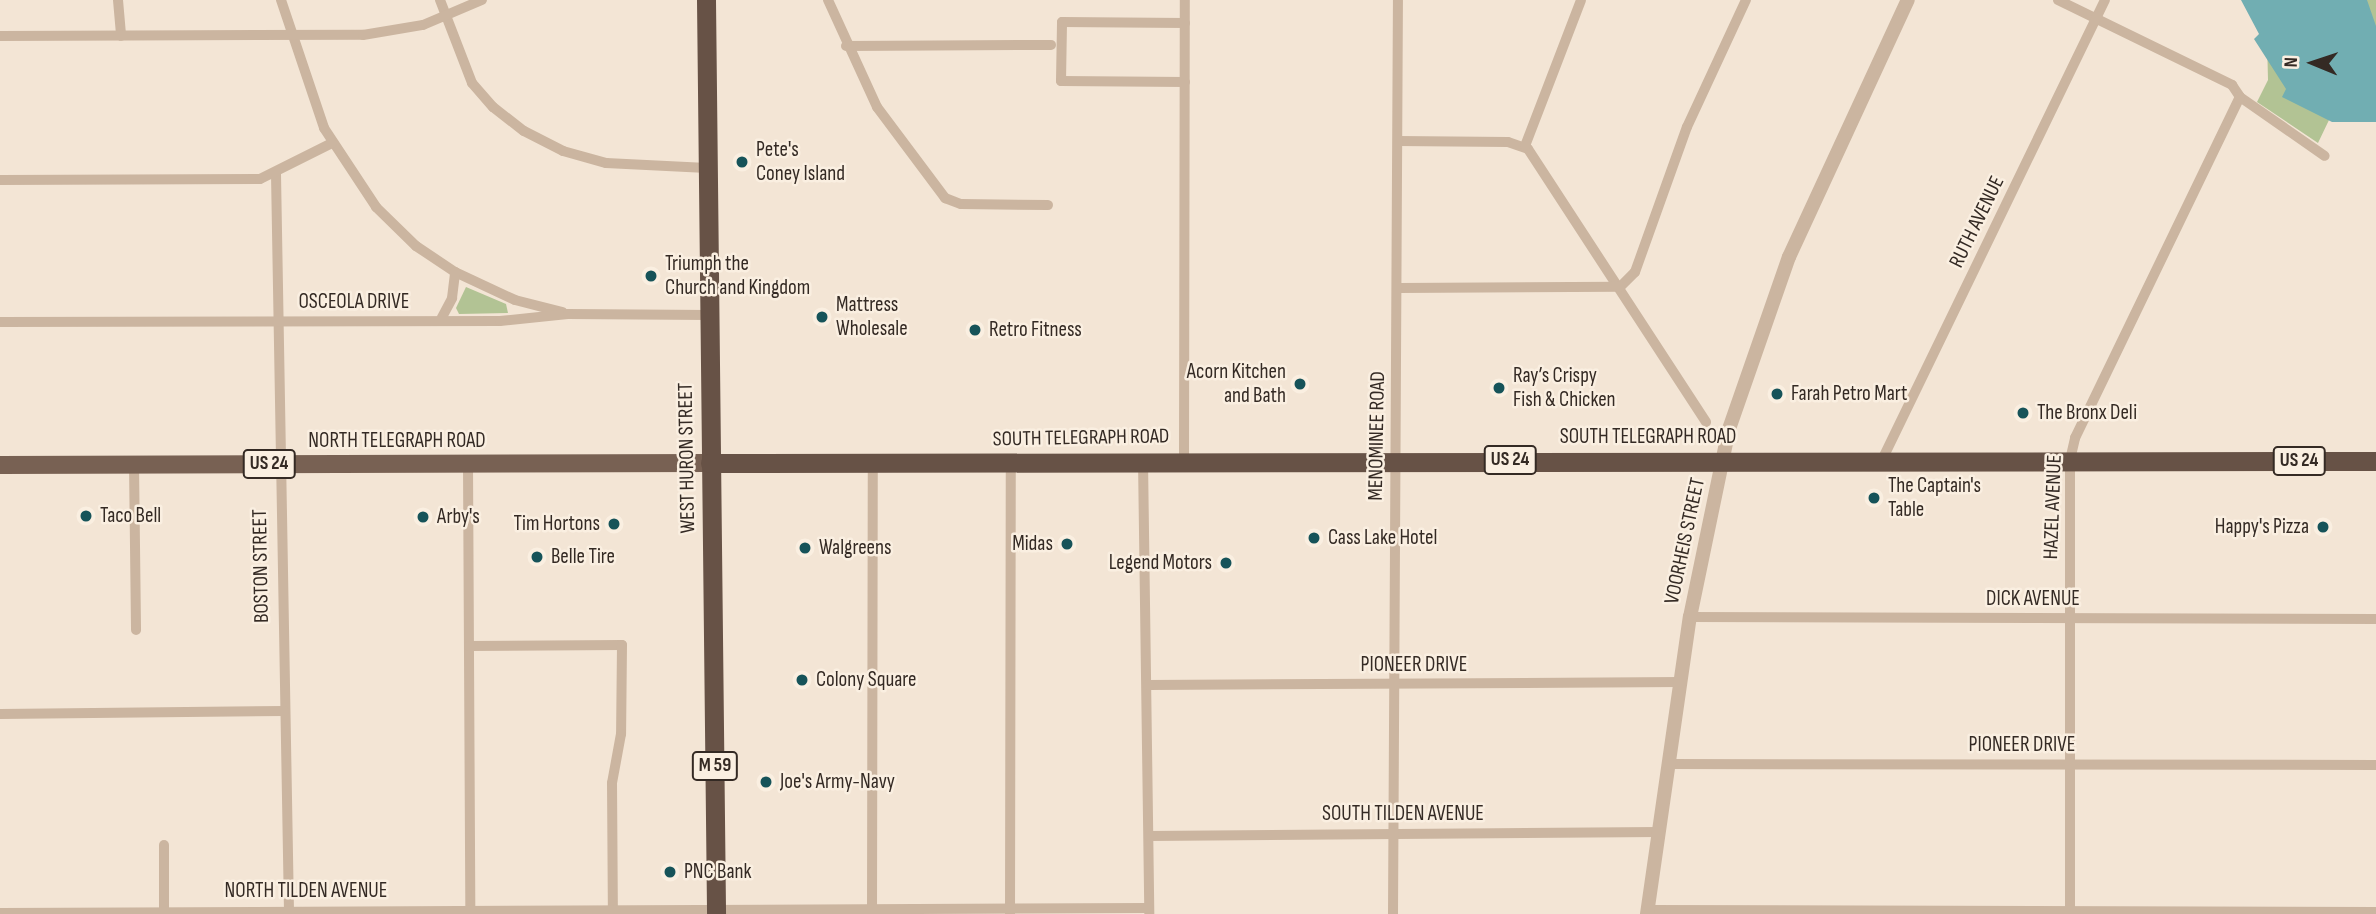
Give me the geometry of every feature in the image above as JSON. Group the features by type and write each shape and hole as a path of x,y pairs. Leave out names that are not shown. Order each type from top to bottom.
{"highway":[{"name":"WEST HURON STREET","path":"706,0 716,913"},
{"name":"SOUTH TELEGRAPH ROAD","path":"710,463 1143,460 2376,461"}],"main road":[{"name":"NORTH TELEGRAPH ROAD","path":"0,465 710,463"}],"street":[{"path":"118,0 121,36"},
{"path":"281,0 332,143 385,217 455,272 515,300 568,314"},
{"path":"440,0 459,60 478,91 535,137 574,155 617,166 707,169"},
{"path":"0,36 377,34 445,17 482,0"},
{"path":"828,0 846,46 893,131 945,198 961,204 1048,205"},
{"path":"1184,460 1185,0"},
{"name":"MENOMINEE ROAD","path":"1394,914 1399,288 1398,0"},
{"path":"1525,146 1581,0"},
{"path":"1399,288 1620,287 1635,272 1687,127 1746,0"},
{"name":"VOORHEIS STREET","path":"1647,912 1690,617 1729,429 1783,271 1908,0"},
{"path":"2058,0 2232,85 2240,97 2325,156"},
{"name":"RUTH AVENUE","path":"1882,460 2105,0"},
{"path":"1185,23 1062,22 1061,82 1185,82"},
{"path":"846,46 1051,45"},
{"name":"HAZEL AVENUE","path":"2070,913 2070,460 2075,438 2240,97"},
{"path":"1398,141 1508,142 1525,146 1544,168 1706,422"},
{"path":"0,180 251,180 276,174 332,143"},
{"name":"BOSTON STREET","path":"276,174 278,464 289,912"},
{"path":"440,321 452,298 455,272"},
{"name":"OSCEOLA DRIVE","path":"0,322 440,321 568,314 708,315"},
{"path":"716,913 1149,911 1143,460"},
{"path":"1010,911 1011,462"},
{"path":"872,913 873,463"},
{"path":"134,464 136,630"},
{"path":"468,464 470,912"},
{"name":"DICK AVENUE","path":"1690,617 2376,619"},
{"path":"469,646 622,645 621,734 612,783 613,912"},
{"name":"PIONEER DRIVE","path":"1148,685 1681,682"},
{"path":"0,714 284,711"},
{"name":"PIONEER DRIVE","path":"1668,764 2376,765"},
{"name":"SOUTH TILDEN AVENUE","path":"1149,836 1658,832"},
{"path":"164,845 164,913"},
{"path":"1647,912 2376,912"},
{"name":"NORTH TILDEN AVENUE","path":"0,913 716,913"}],"green space":[{"path":"2266,0 2376,0 2376,95 2329,120 2318,143 2257,102 2268,80"},
{"path":"466,287 506,304 508,313 459,314 456,308"}],"water":[{"path":"2241,0 2367,0 2376,26 2376,122 2332,122 2282,97 2286,89 2254,39 2259,34"}],"place":[{"name":"Pete's Coney Island","path":"742,162"},
{"name":"Triumph the Church and Kingdom","path":"651,276"},
{"name":"Mattress Wholesale","path":"822,317"},
{"name":"Retro Fitness","path":"975,330"},
{"name":"Acorn Kitchen and Bath","path":"1300,384"},
{"name":"Ray’s Crispy Fish & Chicken","path":"1499,388"},
{"name":"Farah Petro Mart","path":"1777,394"},
{"name":"The Bronx Deli","path":"2023,413"},
{"name":"The Captain's Table","path":"1874,498"},
{"name":"Taco Bell","path":"86,516"},
{"name":"Arby's","path":"423,517"},
{"name":"Tim Hortons","path":"614,524"},
{"name":"Happy's Pizza","path":"2323,527"},
{"name":"Cass Lake Hotel","path":"1314,538"},
{"name":"Midas","path":"1067,544"},
{"name":"Walgreens","path":"805,548"},
{"name":"Belle Tire","path":"537,557"},
{"name":"Legend Motors","path":"1226,563"},
{"name":"Colony Square","path":"802,680"},
{"name":"Joe's Army-Navy","path":"766,782"},
{"name":"PNC Bank","path":"670,872"}]}
